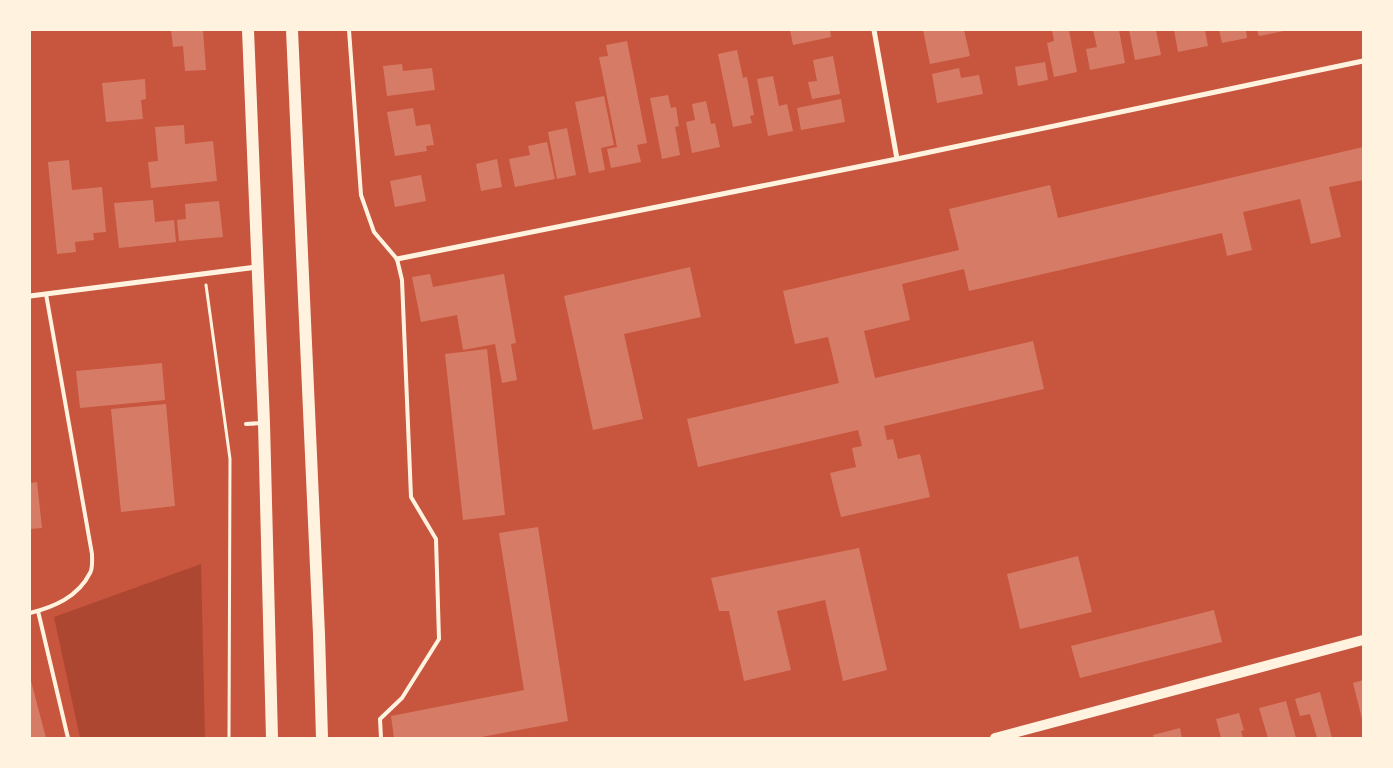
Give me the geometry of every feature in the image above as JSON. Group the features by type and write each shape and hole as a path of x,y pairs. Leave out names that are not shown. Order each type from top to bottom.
{"main road":[{"path":"248,30 264,423 272,738"},
{"path":"292,30 320,634 322,738"},
{"path":"995,738 1363,640"}],"street":[{"path":"874,30 897,159"},
{"path":"397,259 897,159 1363,61"},
{"path":"30,296 258,267"}],"lane":[{"path":"349,30 361,196 374,232 397,259 402,280 411,497 436,539 439,639 402,698 380,719 381,738"},
{"path":"30,613 49,608 76,592 91,572 92,554 46,294"},
{"path":"246,424 264,423"},
{"path":"38,611 68,738"}],"path":[{"path":"204,274 230,459 229,738"}],"shaded area":[{"path":"201,564 205,738 80,738 54,617"}],"building":[{"path":"171,30 203,30 206,70 185,71 183,46 173,47"},
{"path":"790,30 830,30 831,37 793,45"},
{"path":"923,30 964,30 970,56 930,64"},
{"path":"1052,30 1069,30 1077,72 1054,77 1047,43 1054,41"},
{"path":"1093,30 1119,30 1125,63 1090,70 1086,49 1097,47"},
{"path":"1129,30 1156,30 1161,55 1135,60"},
{"path":"1174,30 1205,30 1208,46 1178,52"},
{"path":"1219,30 1246,30 1247,38 1222,43"},
{"path":"1257,30 1284,30 1284,31 1259,36"},
{"path":"627,41 647,143 637,145 641,162 611,168 607,149 617,147 599,57 608,56 606,45"},
{"path":"737,50 743,78 747,77 754,115 750,116 752,123 733,127 718,54"},
{"path":"833,56 840,94 812,99 808,82 817,81 813,60"},
{"path":"1045,62 1048,80 1018,86 1015,67"},
{"path":"402,64 403,71 432,68 435,90 387,96 383,66"},
{"path":"959,68 961,78 979,75 983,94 937,103 932,74"},
{"path":"773,76 779,106 787,104 793,131 768,136 757,79"},
{"path":"145,79 146,99 141,100 143,119 106,122 102,83"},
{"path":"668,95 671,108 676,107 679,126 675,127 680,155 662,159 650,98"},
{"path":"604,96 614,145 601,148 605,170 589,173 575,102"},
{"path":"841,99 845,122 801,130 797,108"},
{"path":"706,101 711,124 715,123 720,147 692,153 686,122 695,120 692,104"},
{"path":"413,108 416,126 430,124 434,145 426,146 427,151 395,156 387,112"},
{"path":"184,125 185,144 213,141 217,181 151,188 148,162 158,161 155,127"},
{"path":"567,128 576,175 557,179 548,132"},
{"path":"547,142 555,179 515,187 509,159 530,155 528,146"},
{"path":"1363,147 1363,180 1329,187 1341,237 1311,244 1300,199 1243,212 1252,250 1227,256 1222,233 969,291 964,269 902,284 910,320 864,331 875,378 1033,341 1044,389 884,426 887,440 893,439 898,459 920,454 930,497 841,517 830,473 856,467 852,448 862,446 858,430 698,467 687,419 839,383 828,337 795,344 783,291 959,250 949,209 1050,185 1058,218"},
{"path":"497,159 502,187 481,191 476,164"},
{"path":"69,160 72,190 102,187 106,232 93,233 94,240 75,242 76,252 57,254 48,162"},
{"path":"421,175 426,201 395,207 390,181"},
{"path":"153,200 155,222 174,220 176,242 119,248 114,203"},
{"path":"219,201 223,237 179,241 177,220 186,219 185,204"},
{"path":"690,267 701,317 624,334 643,419 593,430 564,296"},
{"path":"430,274 433,287 504,274 516,343 511,344 517,380 502,383 495,344 463,350 457,315 421,322 412,277"},
{"path":"487,349 505,515 463,520 445,354"},
{"path":"162,363 165,400 80,408 76,371"},
{"path":"166,404 175,506 121,512 111,409"},
{"path":"37,482 42,528 30,529 30,483"},
{"path":"538,527 568,721 476,738 394,738 391,716 524,690 499,533"},
{"path":"859,548 887,670 843,681 825,600 777,611 791,670 744,681 729,611 719,611 711,578"},
{"path":"1078,556 1092,612 1020,629 1007,574"},
{"path":"1214,610 1222,642 1080,678 1071,646"},
{"path":"1363,680 1363,719 1362,719 1353,683"},
{"path":"31,681 46,738 30,738"},
{"path":"1320,692 1332,738 1317,738 1310,714 1300,716 1295,699"},
{"path":"1286,701 1296,738 1268,738 1259,708"},
{"path":"1239,713 1244,730 1241,731 1243,738 1221,738 1216,719"},
{"path":"1180,728 1182,738 1154,738 1153,735"}]}
